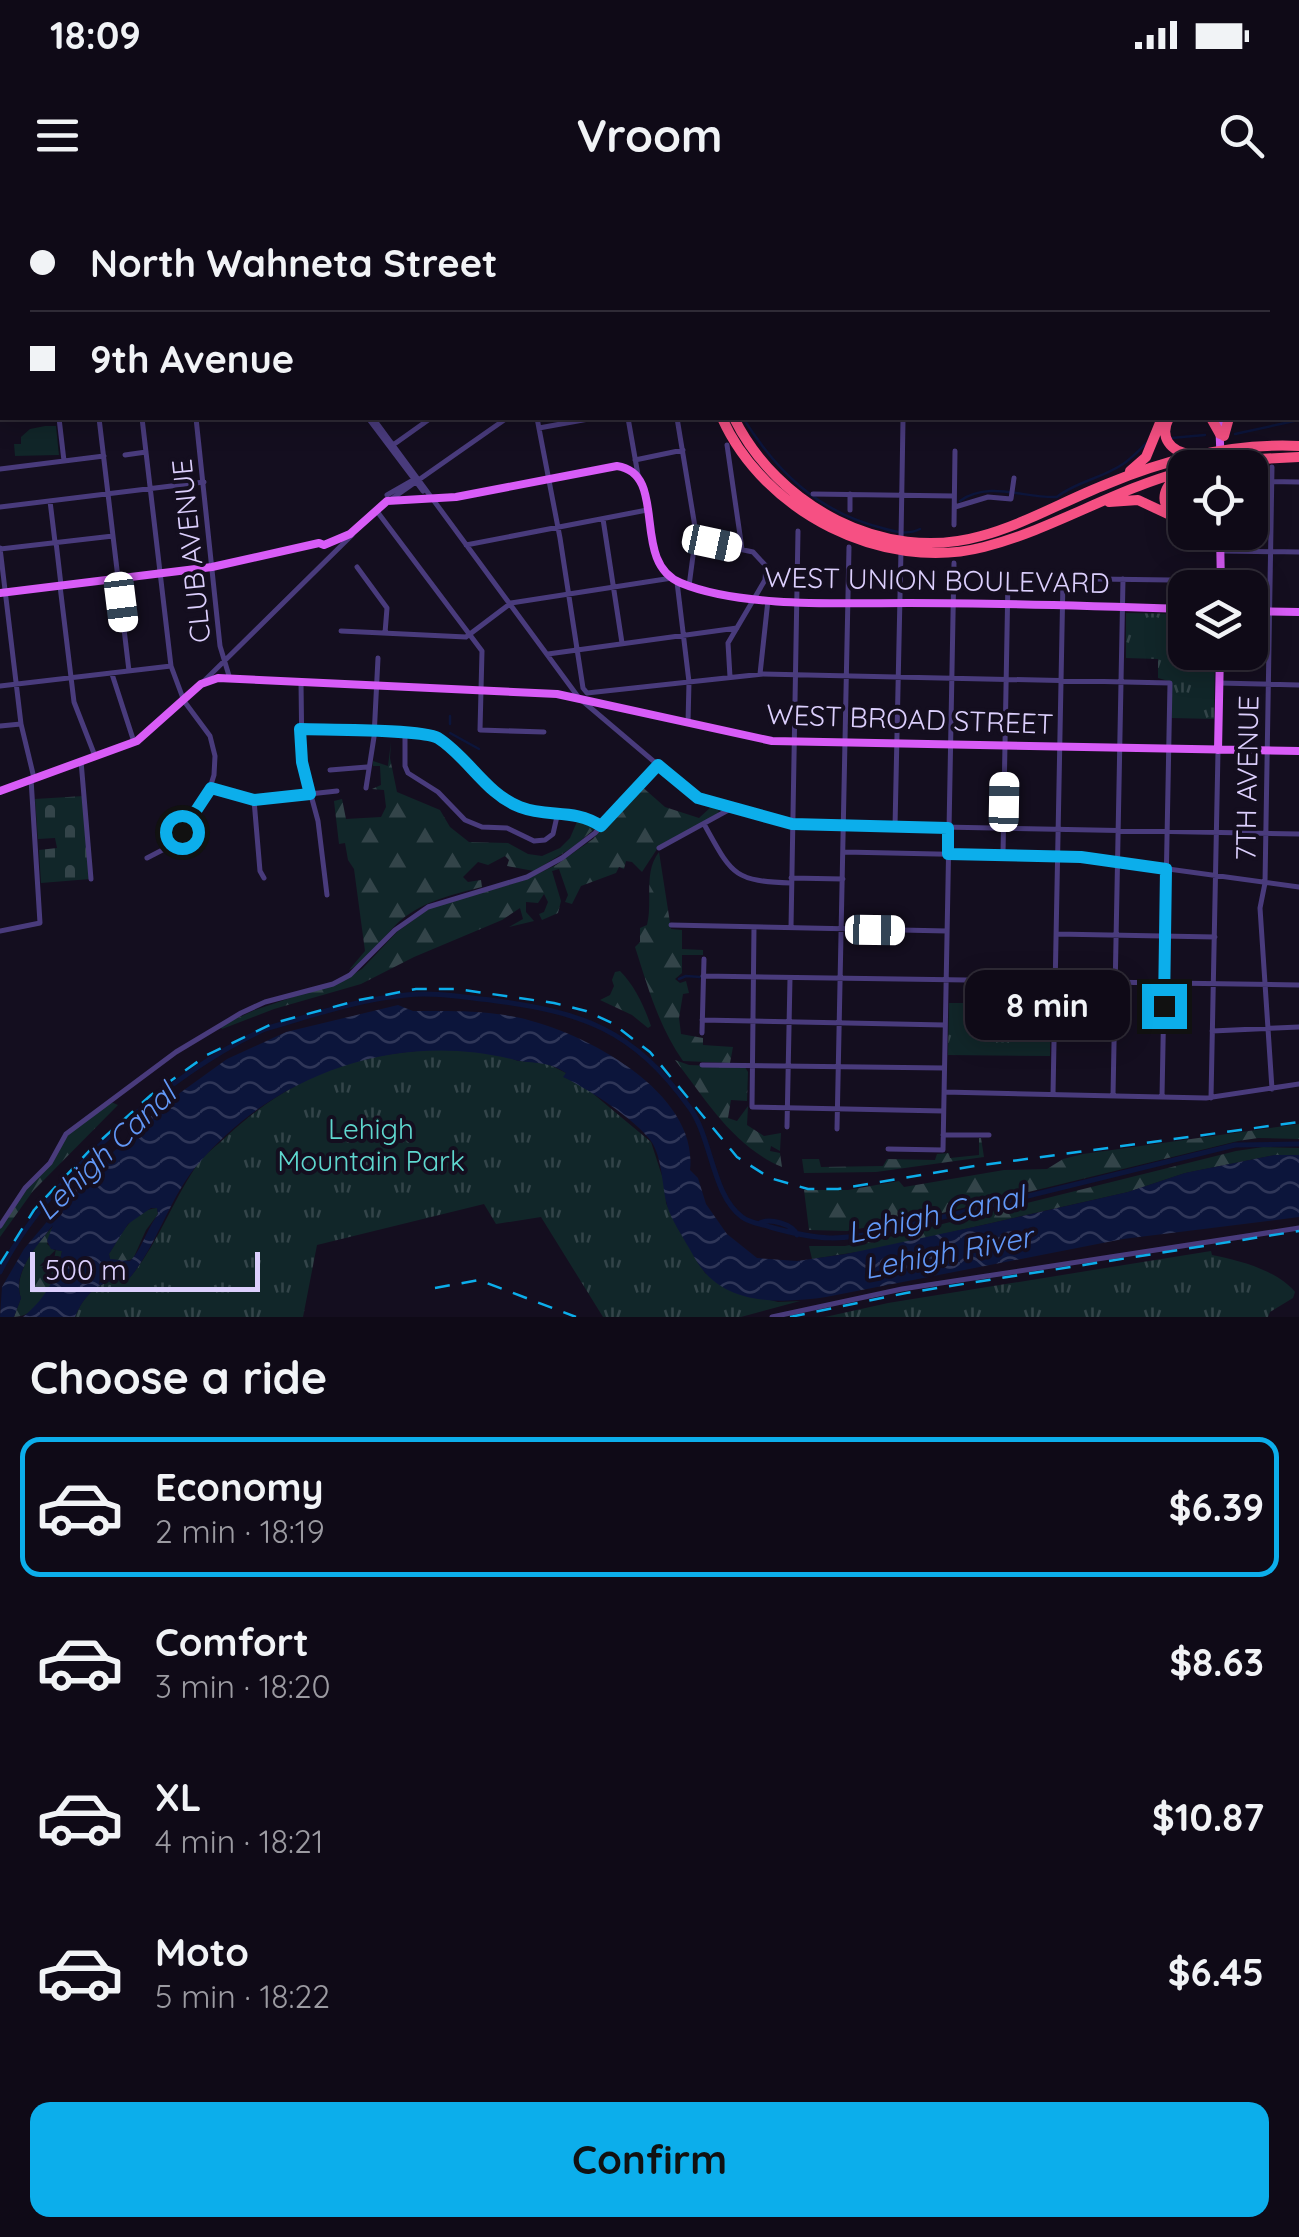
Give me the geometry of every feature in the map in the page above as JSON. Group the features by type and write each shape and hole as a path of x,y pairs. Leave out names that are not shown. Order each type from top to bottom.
{"highway":[{"path":"723,420 769,484 832,529 863,540 921,551 979,548 1109,502 1134,499 1168,514"},
{"path":"735,420 787,488 835,520 886,538 944,542 978,538 1161,464 1232,449"},
{"path":"1104,484 1142,461 1165,420"},
{"path":"1166,420 1168,445 1190,454 1299,444"},
{"path":"1220,420 1222,435"},
{"path":"1268,458 1299,456"},
{"path":"1060,518 1144,482 1168,477"}],"main road":[{"path":"1222,435 1222,450"},
{"path":"319,543 350,529 390,497 448,498 617,466 638,476 656,559 674,580"},
{"path":"3,592 212,567 338,540 355,530 390,497"},
{"path":"1221,551 1221,570"},
{"name":"WEST UNION BOULEVARD","path":"674,580 768,600 1168,608"},
{"path":"1270,611 1299,612"},
{"path":"1218,750 1219,670"},
{"name":"WEST BROAD STREET","path":"199,687 228,679 579,698 766,740 794,742 1299,751"},
{"path":"0,791 134,742 199,687"}],"street":[{"path":"59,420 64,461"},
{"path":"99,420 129,671"},
{"path":"142,420 171,666 184,701 204,724 216,762 211,788 174,844 147,858"},
{"name":"CLUB AVENUE","path":"196,420 228,679"},
{"path":"371,420 579,698 698,798 792,824 1299,834"},
{"path":"372,420 416,480"},
{"path":"393,445 428,420"},
{"path":"390,497 504,420"},
{"path":"537,420 583,688 590,694 760,674 1170,683 1162,1097"},
{"path":"539,428 583,420"},
{"path":"628,420 638,476"},
{"path":"678,420 697,540 689,586"},
{"path":"896,827 904,420"},
{"path":"727,445 742,550"},
{"path":"635,460 683,450"},
{"path":"954,525 955,451"},
{"path":"125,455 146,452"},
{"path":"0,469 104,456"},
{"name":"7TH AVENUE","path":"1272,467 1265,883 1260,913 1272,1090"},
{"path":"954,507 1012,493 1014,478"},
{"path":"0,507 204,482"},
{"path":"1268,482 1299,482"},
{"path":"813,494 954,496"},
{"path":"850,494 850,510"},
{"path":"442,513 448,498"},
{"path":"50,501 74,702 94,756"},
{"path":"376,510 483,654 480,728 544,732"},
{"path":"466,545 647,510"},
{"path":"602,519 622,643"},
{"path":"180,690 199,687 355,530"},
{"path":"791,928 798,531"},
{"path":"0,930 40,923 33,779 16,684 0,549 113,536"},
{"path":"697,540 757,554 766,566 765,580 727,646 730,677"},
{"path":"838,1129 849,547"},
{"path":"1221,551 1299,552"},
{"path":"888,1149 942,1150 954,563"},
{"path":"357,567 386,608 386,633"},
{"path":"1003,856 1008,578"},
{"path":"1097,578 1168,580"},
{"path":"1113,1096 1122,579"},
{"path":"341,632 469,634 510,604 674,580 689,682 688,722"},
{"path":"1052,1094 1063,580"},
{"path":"760,674 768,600"},
{"path":"548,654 737,628"},
{"path":"0,640 11,639"},
{"path":"366,788 378,658"},
{"path":"0,686 171,666"},
{"path":"112,673 134,742"},
{"path":"302,682 302,762 318,821 327,895"},
{"path":"1219,683 1299,684"},
{"path":"596,712 601,703"},
{"path":"0,726 22,724"},
{"path":"300,729 430,735 458,754 507,800 532,811 581,815 601,826"},
{"path":"405,733 408,774 438,792 471,824 508,828 530,840 541,841 553,834 558,812"},
{"path":"1211,1098 1218,750"},
{"path":"81,761 91,879"},
{"path":"0,1226 26,1188 50,1164 68,1131 204,1034 265,1002 340,980 362,966 395,930 439,902 534,874 562,858 601,826 658,765"},
{"path":"330,770 367,767"},
{"path":"211,788 254,800 336,791"},
{"path":"254,800 260,871 264,878"},
{"path":"659,848 732,808"},
{"path":"781,821 792,812"},
{"path":"704,824 725,862 738,875 754,881 843,879"},
{"path":"844,852 1057,856 1299,888"},
{"path":"671,925 947,931"},
{"path":"754,927 752,1107 943,1111"},
{"path":"1056,934 1214,936"},
{"path":"702,1033 704,959"},
{"path":"703,976 1299,985"},
{"path":"787,1127 790,978"},
{"path":"702,1020 945,1025"},
{"path":"1212,1031 1299,1026"},
{"path":"702,1064 944,1068"},
{"path":"944,1092 1211,1098 1299,1084"},
{"path":"943,1135 990,1135"},
{"path":"772,1317 902,1289 1299,1228"}],"green space":[{"path":"56,426 59,455 15,456 14,444 21,444 21,437 30,429"},
{"path":"1126,613 1168,614 1168,670 1215,670 1214,719 1172,718 1172,682 1158,678 1158,659 1126,658"},
{"path":"391,742 397,792 440,810 450,827 469,842 508,843 528,854 542,856 560,848 570,838 579,817 598,826 534,871 507,866 509,860 505,856 488,865 478,862 463,877 468,882 481,880 482,887 410,913 349,970 365,951 354,869 345,843 339,844 334,801 342,799 346,819 381,817 386,807 384,790 372,789 381,785 380,766 373,766 373,761 388,766"},
{"path":"640,785 665,807 699,818 711,807 719,809 718,814 659,846 642,872 626,861 624,869 619,867 616,873 581,886 572,904 565,902 568,895 559,869 552,871 561,901 558,913 542,920 539,914 548,902 544,894 538,903 526,902 526,912 534,921 509,927 523,919 520,908 502,920 361,984 274,1009 222,1029 220,1026 346,979 430,908 525,880 556,865 593,839"},
{"path":"84,796 90,879 41,883 39,850 57,848 55,838 38,839 35,799"},
{"path":"659,852 671,929 682,930 682,949 703,950 703,955 682,955 682,973 675,979 680,983 686,981 689,993 683,994 681,1034 703,1038 703,1045 733,1047 730,1063 683,1061 649,991 635,947 640,942 640,928 647,925 651,869"},
{"path":"620,971 642,1004 651,1026 648,1028 632,1015 600,1000 610,995 615,972"},
{"path":"999,984 1051,985 1050,1056 948,1055 949,1003 998,1003"},
{"name":"Lehigh Mountain Park","path":"451,1049 544,1062 566,1073 564,1077 585,1087 651,1142 665,1185 666,1203 705,1273 731,1290 778,1302 800,1301 741,1317 603,1317 541,1217 496,1224 484,1204 317,1245 303,1317 75,1317 83,1301 102,1284 128,1280 198,1163 278,1096 358,1061"},
{"path":"675,1060 689,1065 745,1067 747,1101 731,1100 728,1118 737,1121 748,1106 747,1125 764,1136 781,1133 780,1151 771,1146 770,1151 780,1153 782,1167 735,1135"},
{"path":"111,1102 118,1105 33,1191 0,1237 0,1228 22,1194 50,1165 66,1136"},
{"path":"1299,1124 1299,1139 1238,1141 938,1214 847,1231 809,1230 804,1190 848,1190 899,1181 904,1187 1004,1170 1047,1169 1063,1159 1083,1154"},
{"path":"979,1138 984,1157 876,1172 804,1173 802,1159 819,1159 821,1167 883,1166 887,1159 935,1160 937,1154 949,1153 950,1158 979,1155"},
{"path":"1263,1147 1299,1148 1299,1155 1275,1155 1185,1173 1128,1192 876,1249 812,1259 809,1246 845,1246 898,1235"},
{"path":"157,1208 158,1214 133,1259 110,1259 109,1254 128,1225 140,1214"},
{"path":"56,1224 47,1244 62,1251 52,1283 33,1310 14,1317 21,1298 23,1268"},
{"path":"1211,1251 1212,1255 1268,1272 1295,1292 1293,1298 1268,1317 825,1317 888,1303"}],"water":[{"name":"Lehigh River","path":"398,1005 413,1011 505,1015 533,1021 596,1047 654,1088 675,1113 688,1140 690,1170 698,1178 706,1204 727,1234 757,1258 797,1261 846,1254 1275,1155 1299,1155 1299,1217 1123,1239 826,1297 777,1301 744,1296 715,1282 701,1267 669,1212 655,1147 623,1114 563,1077 566,1073 554,1066 472,1052 428,1051 385,1055 343,1066 265,1104 230,1131 199,1163 128,1280 102,1284 83,1301 75,1317 23,1317 43,1296 56,1271 62,1251 51,1249 47,1241 53,1225 23,1269 21,1298 14,1317 0,1317 2,1287 24,1249 92,1168 126,1142 159,1108 227,1059 286,1032","holes":["157,1208 158,1214 130,1261 110,1259 109,1254 128,1224"]}],"waterway":[{"path":"744,420 785,472 838,512 887,529 920,529"},
{"path":"1235,434 1299,420"},
{"path":"1171,438 1205,435"},
{"path":"960,501 995,491 1057,497 1115,469 1148,442"},
{"path":"450,716 450,724"},
{"path":"450,733 479,749"},
{"path":"679,979 700,977"},
{"name":"Lehigh Canal","path":"0,1272 20,1237 79,1166 152,1100 191,1071 265,1029 353,1004 406,995 458,996 552,1011 604,1029 626,1042 648,1059 690,1108 732,1207 748,1221 803,1235 843,1238 873,1234 1235,1145 1299,1144"},
{"path":"760,1223 781,1223 797,1235"}],"railway":[{"path":"0,1264 34,1210 90,1150 151,1095 207,1055 274,1023 416,989 457,989 554,1003 612,1023 650,1052 737,1157 770,1178 808,1189 838,1189 975,1166 1299,1122"},
{"path":"790,1317 906,1293 1299,1231"},
{"path":"435,1288 479,1280 576,1317"}],"route":[{"path":"182,832 211,788 254,800 310,794 302,762 300,729 430,735 458,754 496,793 513,804 539,812 574,813 601,826 658,765 698,798 792,824 948,828 948,854 1081,857 1166,869 1164,1006"}]}
